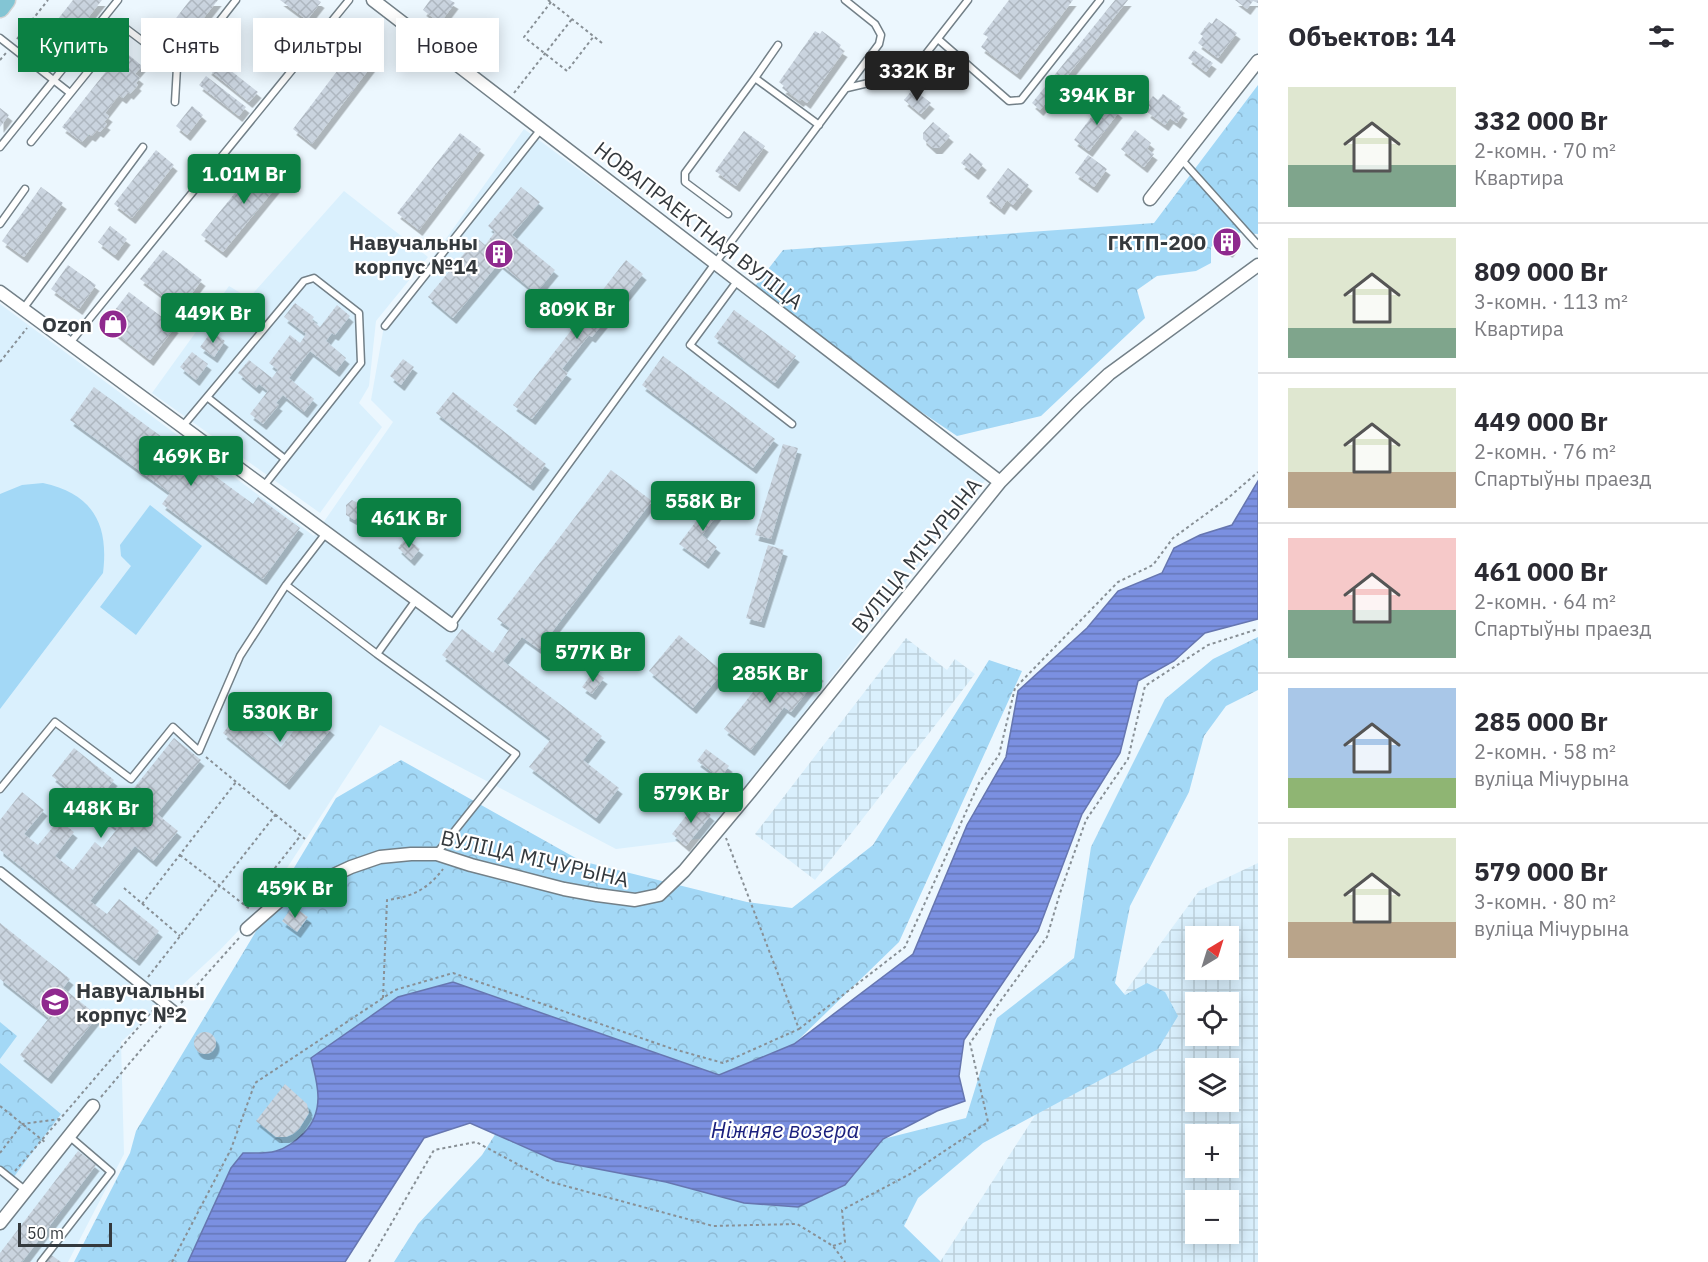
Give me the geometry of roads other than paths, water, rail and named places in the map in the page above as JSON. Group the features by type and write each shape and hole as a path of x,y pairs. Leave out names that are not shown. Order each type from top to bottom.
{"main road":[{"path":"0,8 6,0"}],"street":[{"name":"НОВАПРАЕКТНАЯ ВУЛІЦА","path":"377,1 1000,482"},
{"path":"1150,199 1258,61"},
{"path":"1254,268 1258,282"},
{"name":"ВУЛІЦА МІЧУРЫНА","path":"247,929 280,900 351,867 380,857 441,856 564,889 635,900 659,895 684,871 815,714 1000,482 1109,374 1254,268"},
{"path":"0,292 451,625"},
{"path":"0,872 174,1011"},
{"path":"0,1223 93,1106"}],"lane":[{"path":"0,147 118,0"},
{"path":"222,18 236,0"},
{"path":"69,344 349,0"},
{"path":"451,625 879,44 881,35 875,24 845,0"},
{"path":"846,88 911,73 968,0"},
{"path":"938,39 1009,101 1021,100 1100,0"},
{"path":"31,142 124,27 177,67 175,102"},
{"path":"0,38 70,93"},
{"path":"728,214 685,182 685,173 778,45"},
{"path":"755,78 819,125"},
{"path":"386,326 541,128"},
{"path":"23,309 143,147"},
{"path":"1181,159 1258,245"},
{"path":"0,224 25,189"},
{"path":"182,428 304,280 314,278 359,313 361,363 263,487"},
{"path":"738,279 690,345 792,424"},
{"path":"207,397 285,459"},
{"path":"0,789 55,722 131,780 173,728 200,751 240,656 286,585 326,532"},
{"path":"286,585 516,754 441,856"},
{"path":"377,654 416,600"},
{"path":"41,1262 111,1172 68,1136"},
{"path":"0,1170 25,1190"}],"water":[{"name":"Ніжняе возера","path":"1258,481 1258,619 1205,633 1174,661 1138,681 1120,753 1082,814 1038,931 964,1040 959,1076 965,1101 937,1111 883,1139 845,1185 798,1207 744,1203 666,1182 556,1161 470,1123 424,1138 345,1262 188,1262 231,1168 243,1153 268,1153 280,1150 298,1139 311,1125 318,1097 311,1058 398,997 453,982 719,1075 794,1044 913,954 967,825 1006,757 1018,691 1087,628 1118,591 1162,573 1174,548 1200,535 1232,525"}],"place":[{"name":"ГКТП-200","path":"1227,242"},
{"name":"Навучальны корпус №14","path":"499,254"},
{"name":"Ozon","path":"113,324"},
{"name":"Навучальны корпус №2","path":"55,1002"}]}
